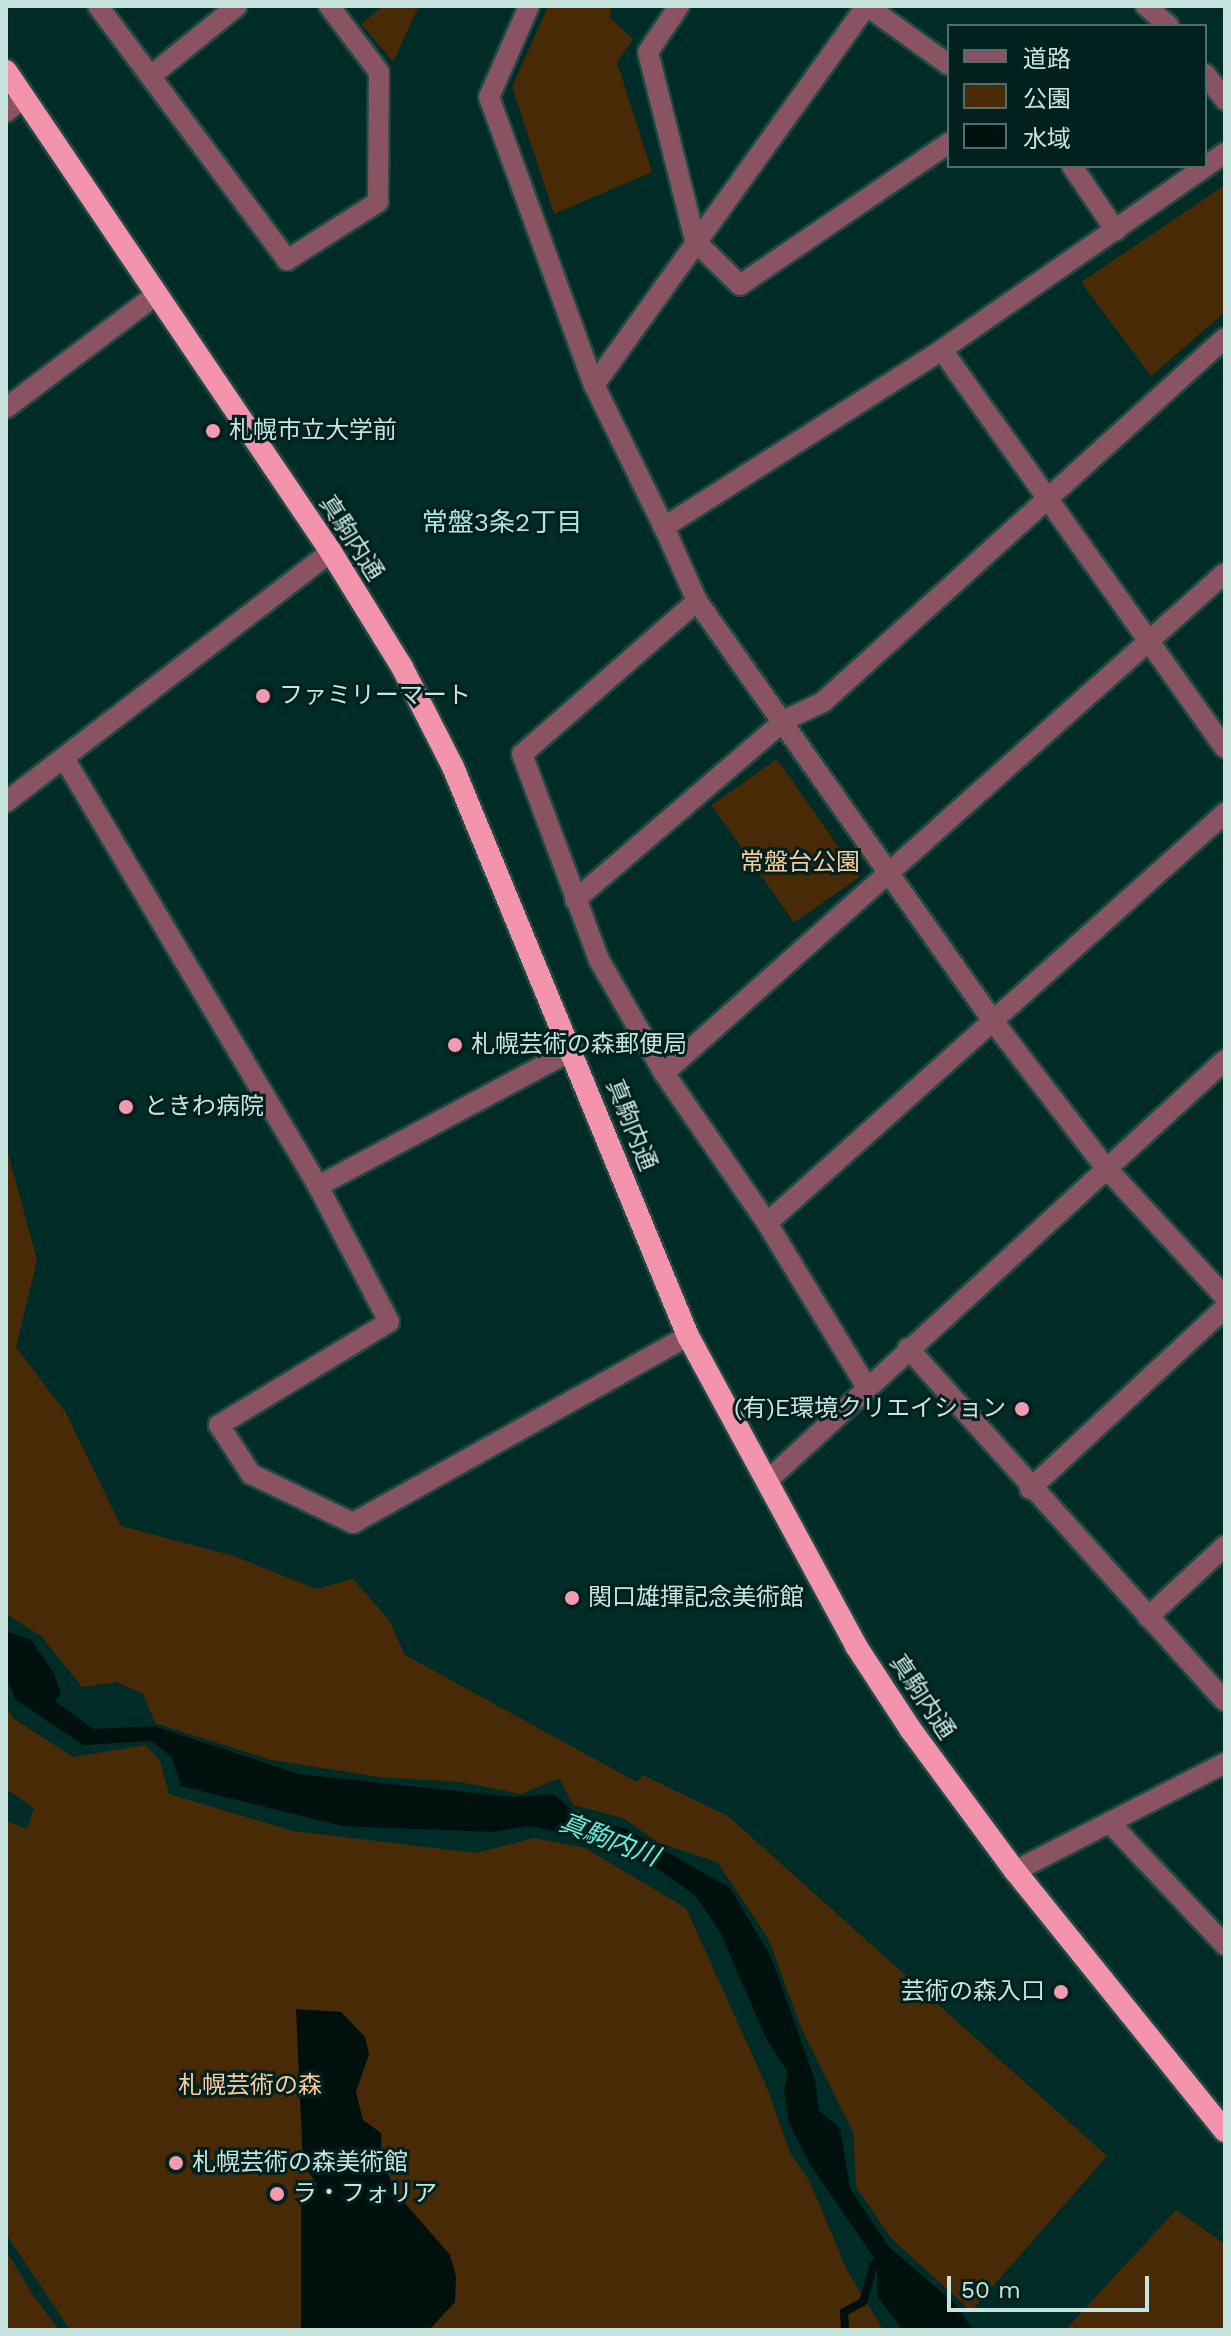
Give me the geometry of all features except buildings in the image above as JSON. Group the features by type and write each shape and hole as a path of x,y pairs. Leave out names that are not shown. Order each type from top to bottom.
{"highway":[{"name":"真駒内通","path":"6,71 331,552 402,667 453,767 573,1050 688,1336 856,1646 911,1730 1015,1871 1225,2131"}],"street":[{"path":"98,6 287,260 378,202 379,72 329,6"},
{"path":"152,75 237,6"},
{"path":"529,6 489,97 594,385 697,601 785,720 993,1021 1106,1168 1225,1297"},
{"path":"679,6 648,52 695,241 740,285 947,144"},
{"path":"594,385 866,6 947,64"},
{"path":"1146,6 1167,24"},
{"path":"1207,77 1225,100"},
{"path":"6,112 24,97"},
{"path":"1207,166 1225,153"},
{"path":"1073,168 1116,231"},
{"path":"664,527 942,350 1204,168"},
{"path":"6,408 156,295"},
{"path":"575,900 785,720 823,702 1225,338"},
{"path":"942,350 1044,501 1225,748"},
{"path":"6,802 331,552"},
{"path":"664,1073 891,874 1225,573"},
{"path":"697,601 522,754 599,960 664,1073 767,1223 866,1386"},
{"path":"64,758 318,1186 389,1322 219,1425 251,1474 353,1523 688,1336"},
{"path":"767,1223 1225,813"},
{"path":"318,1186 573,1050"},
{"path":"767,1481 866,1386 1225,1060"},
{"path":"1030,1489 1225,1308"},
{"path":"908,1348 1030,1489 1225,1701"},
{"path":"1148,1617 1225,1546"},
{"path":"1015,1871 1225,1763"},
{"path":"1110,1823 1225,1945"}],"green space":[{"path":"383,6 419,6 393,62 361,24"},
{"path":"548,6 611,6 610,18 633,39 617,62 652,172 554,214 512,87"},
{"path":"1225,185 1225,312 1151,376 1081,282"},
{"name":"常盤台公園","path":"777,759 860,877 794,923 711,805"},
{"path":"6,1146 37,1260 16,1347 66,1413 121,1526 234,1556 316,1589 353,1579 389,1620 405,1655 637,1782 643,1775 728,1816 1107,2156 971,2311 891,2238 856,2187 853,2132 802,2030 768,1938 717,1862 659,1843 623,1818 573,1805 559,1778 521,1794 460,1782 379,1777 271,1760 155,1723 143,1694 117,1682 82,1687 41,1636 6,1614"},
{"name":"札幌芸術の森","path":"6,1706 14,1719 73,1757 146,1745 160,1761 169,1794 293,1831 476,1853 534,1838 585,1848 686,1908 765,2083 791,2155 809,2180 847,2270 883,2330 70,2330 6,2234 6,1821 27,1829 34,1808 6,1789"},
{"path":"1176,2210 1225,2244 1225,2330 1065,2330"},
{"path":"6,2250 31,2292 59,2330 6,2330"}],"water":[{"name":"真駒内川","path":"6,1631 31,1640 54,1673 61,1694 55,1701 93,1729 154,1726 299,1774 512,1797 553,1794 578,1815 627,1829 730,1888 771,1957 815,2080 819,2111 840,2128 850,2188 888,2246 955,2304 973,2330 903,2330 877,2296 877,2262 811,2166 789,2123 784,2090 788,2073 766,2038 720,1932 696,1896 656,1868 570,1834 527,1826 493,1832 342,1826 181,1786 172,1757 151,1741 83,1745 15,1699 6,1676"},
{"path":"296,2009 341,2012 365,2037 369,2054 356,2092 363,2120 381,2133 382,2161 397,2194 450,2255 456,2276 455,2302 429,2330 301,2330 301,2203 317,2184 303,2165"}],"waterway":[{"path":"845,2330 844,2312 863,2302 873,2266 883,2256"}],"place":[{"name":"札幌市立大学前","path":"213,431"},
{"name":"ファミリーマート","path":"263,696"},
{"name":"札幌芸術の森郵便局","path":"455,1045"},
{"name":"ときわ病院","path":"126,1107"},
{"name":"(有)E環境クリエイション","path":"1022,1409"},
{"name":"関口雄揮記念美術館","path":"572,1598"},
{"name":"芸術の森入口","path":"1061,1992"},
{"name":"札幌芸術の森美術館","path":"176,2163"},
{"name":"ラ・フォリア","path":"277,2194"}],"district":[{"name":"常盤3条2丁目","path":"502,523"}]}
